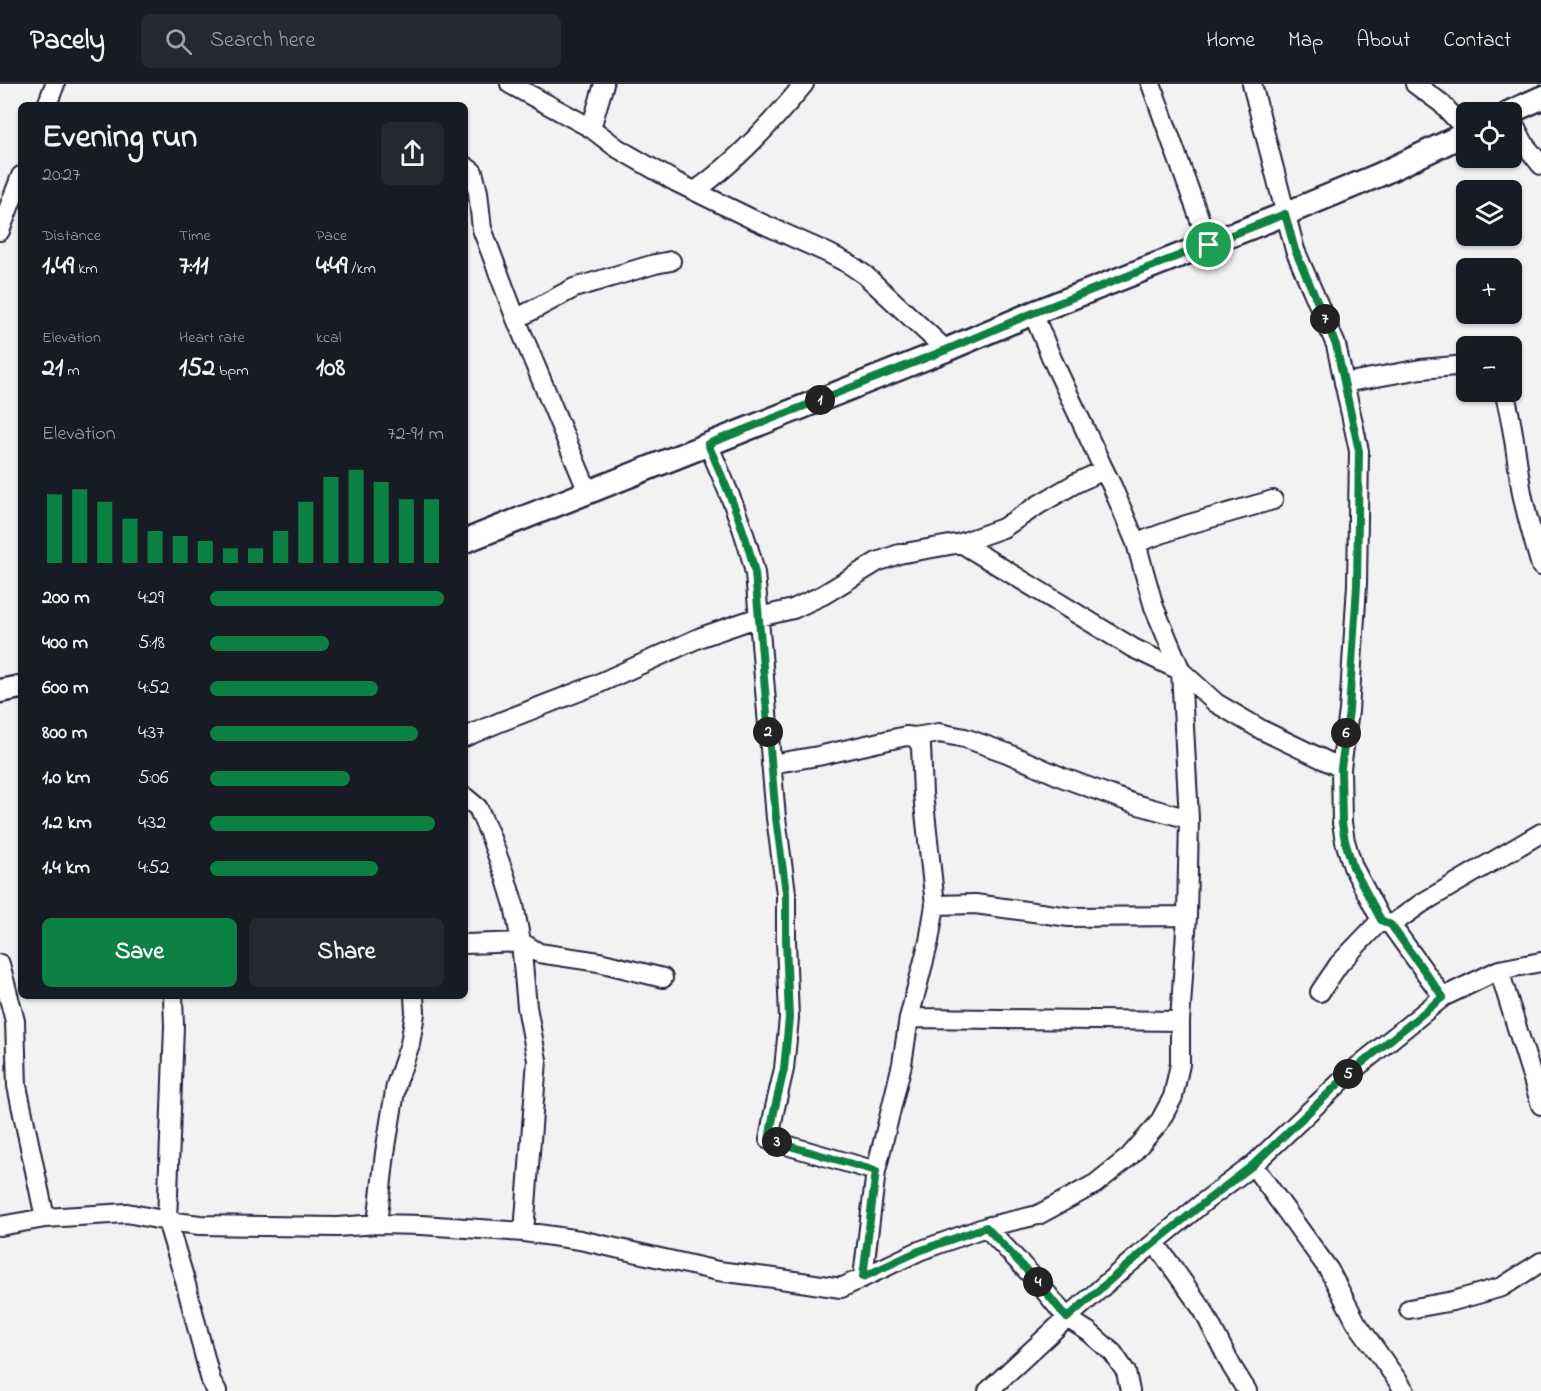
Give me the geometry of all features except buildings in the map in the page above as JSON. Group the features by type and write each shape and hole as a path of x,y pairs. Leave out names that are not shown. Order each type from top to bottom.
{"main road":[{"path":"1522,107 1541,98"},
{"path":"468,540 946,350 1033,313 1209,245 1379,175 1456,137"},
{"path":"0,691 18,688"}],"street":[{"path":"48,102 55,84"},
{"path":"510,84 591,128 617,148 676,182 849,264 865,275 946,350"},
{"path":"591,128 604,84"},
{"path":"695,191 719,174 780,114 804,84"},
{"path":"1151,84 1209,245"},
{"path":"1252,84 1295,250 1336,345 1359,451 1356,596 1349,711 1341,768 1342,823 1345,841 1353,867 1386,922 1443,997"},
{"path":"1415,84 1441,103 1456,120"},
{"path":"1522,139 1541,165"},
{"path":"468,168 473,172 478,192 482,229 516,319 588,492"},
{"path":"716,202 719,174"},
{"path":"0,231 18,184"},
{"path":"516,319 574,288 671,261"},
{"path":"0,1226 45,1218 127,1213 200,1225 337,1227 376,1224 524,1232 580,1240 718,1271 841,1288 919,1251 986,1227 1038,1215 1095,1184 1129,1157 1159,1123 1173,1097 1180,1064 1189,819 1181,671 1154,607 1136,543 1033,313"},
{"path":"1344,383 1456,365"},
{"path":"1506,402 1522,494 1541,566"},
{"path":"708,444 734,504 755,573 776,818 786,893 789,1018 784,1069 769,1140 876,1171"},
{"path":"468,736 593,686 683,645 759,617 793,609 823,595 877,562 899,554 961,543 1002,528 1076,483 1104,470"},
{"path":"1136,543 1185,525 1273,500"},
{"path":"961,543 1133,648 1181,671 1216,703 1262,730 1341,768"},
{"path":"771,764 819,756 906,736 915,737 939,733 965,738 1007,753 1074,782 1136,804 1189,819"},
{"path":"863,1277 876,1171 903,1064 909,1018 929,941 935,905 922,794 921,746 915,737"},
{"path":"468,800 478,808 489,833 506,876 514,905 521,942 527,1007 537,1060 524,1232"},
{"path":"1320,992 1339,964 1386,922 1541,833"},
{"path":"935,905 975,904 1069,917 1187,916"},
{"path":"468,944 521,942 539,953 599,962 663,978"},
{"path":"987,1391 1067,1318 1155,1243 1253,1165 1351,1072 1443,997 1499,970 1541,962"},
{"path":"0,964 15,1022 17,1086 45,1218"},
{"path":"1499,970 1541,1105"},
{"path":"173,999 166,1221 184,1277 211,1381 217,1391"},
{"path":"376,1224 396,1085 410,1044 415,1013 414,999"},
{"path":"909,1018 1180,1021"},
{"path":"1253,1165 1329,1270 1356,1322 1405,1391"},
{"path":"986,1227 1035,1279 1067,1318 1089,1332 1113,1353 1126,1372 1130,1391"},
{"path":"1155,1243 1203,1310 1247,1391"},
{"path":"1409,1309 1453,1301 1502,1287 1541,1262"}],"route":[{"path":"1285,214 1295,250 1336,345 1359,451 1357,585 1349,711 1341,768 1342,823 1353,867 1381,920 1391,925 1443,997 1351,1072 1253,1165 1125,1267 1067,1318 1035,1279 986,1227 919,1251 863,1277 876,1171 769,1140 784,1069 789,1018 786,892 776,818 755,573 734,504 708,444 1209,245 1285,214"}]}
